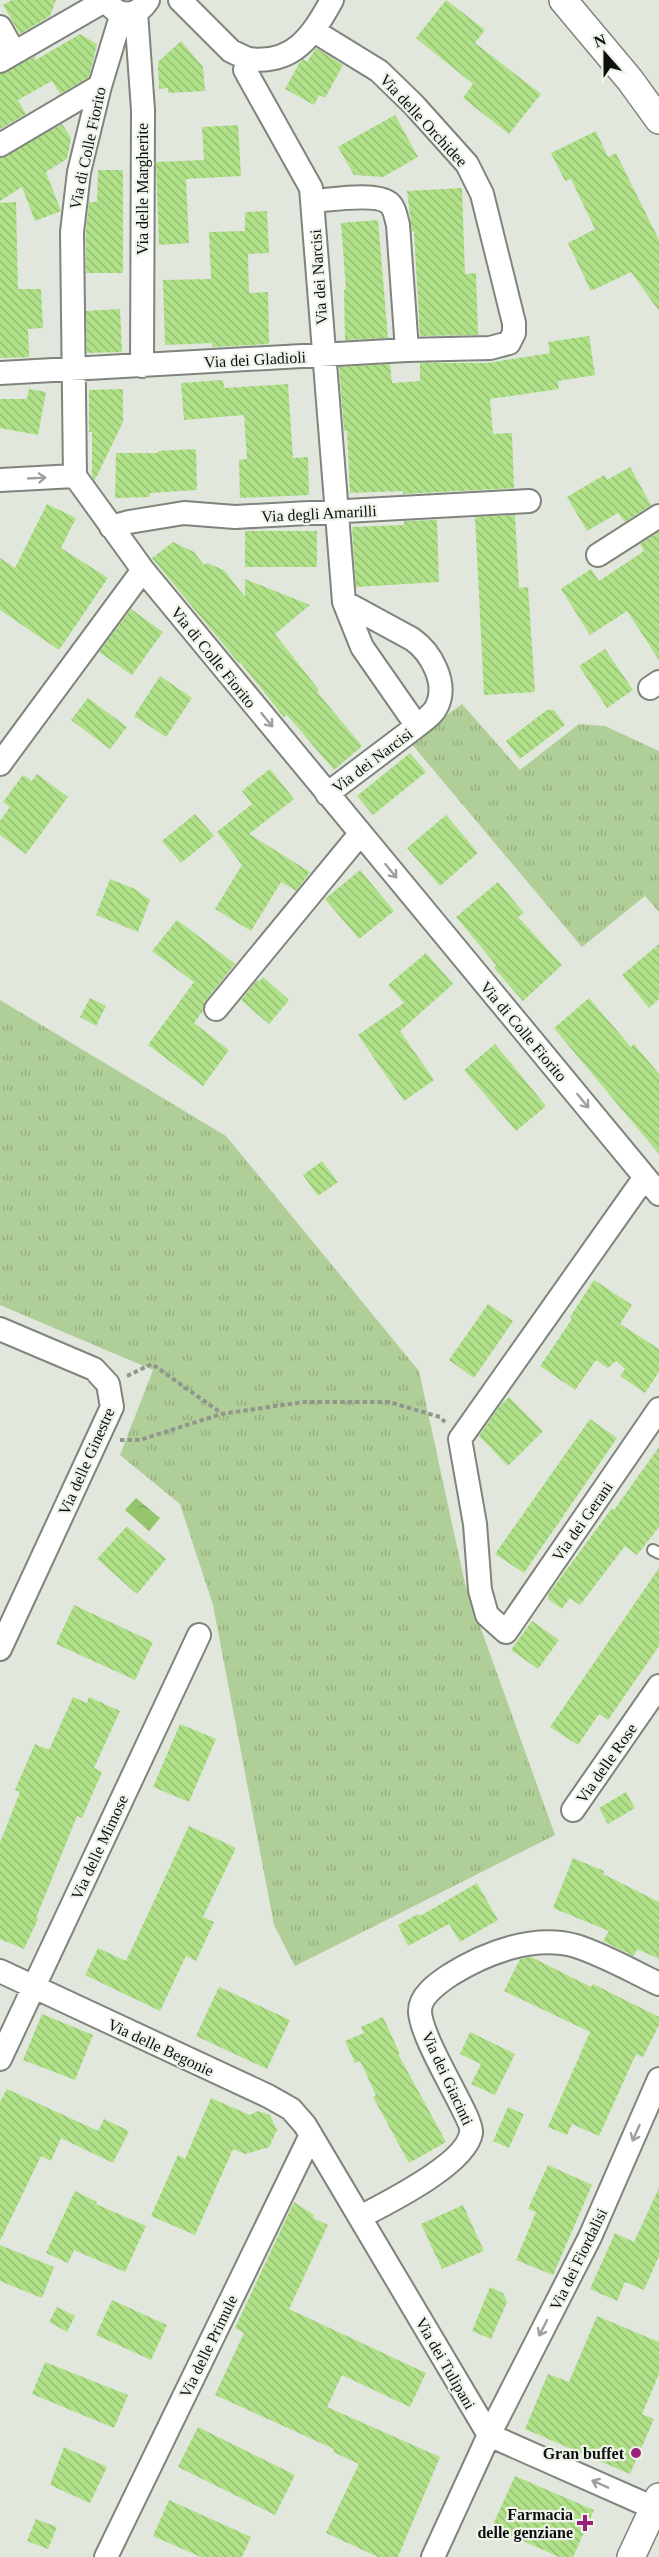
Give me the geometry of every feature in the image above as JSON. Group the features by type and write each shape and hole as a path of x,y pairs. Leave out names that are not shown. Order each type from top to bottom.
{"street":[{"path":"180,0 231,51 248,59 265,61 302,44 314,32 332,0"},
{"path":"563,0 624,72 659,120"},
{"path":"0,27 7,56 128,6"},
{"name":"Via di Colle Fiorito","path":"128,6 100,86 79,172 72,232 75,476 143,570 652,1186"},
{"name":"Via delle Margherite","path":"128,6 143,110 142,366"},
{"name":"Via delle Orchidee","path":"314,32 379,71 414,105 472,172 484,200 514,323 514,333 509,343"},
{"name":"Via dei Narcisi","path":"248,59 245,70 311,188 335,512 344,602 353,630 362,647 417,726"},
{"path":"0,144 100,86"},
{"path":"313,201 372,198 383,200 392,207 398,225 407,350"},
{"name":"Via dei Gladioli","path":"0,373 407,350 490,348 509,343"},
{"path":"0,480 75,476"},
{"name":"Via degli Amarilli","path":"111,527 184,513 235,517 529,501"},
{"path":"598,555 659,516"},
{"path":"0,764 143,570"},
{"name":"Via dei Narcisi","path":"327,794 417,726 433,712 439,699 439,688 431,658 422,647 412,639 344,602"},
{"path":"216,1009 360,834"},
{"path":"460,1439 652,1186"},
{"name":"Via delle Ginestre","path":"0,1329 88,1365 108,1384 112,1407 1,1643"},
{"name":"Via dei Gerani","path":"460,1439 474,1513 480,1590 487,1616 506,1632 659,1409"},
{"name":"Via delle Mimose","path":"0,2059 198,1635"},
{"name":"Via delle Rose","path":"573,1810 659,1686"},
{"name":"Via dei Giacinti","path":"360,2217 422,2183 449,2162 470,2137 471,2124 437,2060 420,2012 424,1998 446,1978 490,1954 546,1942 569,1944 583,1949 659,1984"},
{"name":"Via delle Begonie","path":"0,1971 281,2103 299,2117 311,2135"},
{"name":"Via dei Fiordalisi","path":"433,2557 489,2435 590,2236 659,2079"},
{"name":"Via dei Tulipani","path":"311,2135 489,2435"},
{"name":"Via delle Primule","path":"106,2557 311,2135"},
{"path":"489,2435 656,2503 631,2557"}],"path":[{"path":"108,1384 152,1364 221,1414"},
{"path":"98,1439 140,1440 221,1414 304,1402 389,1402 440,1417 460,1439"}],"green space":[{"path":"462,704 520,770 579,724 605,726 659,751 659,912 645,896 582,947 410,742"},
{"path":"0,1000 226,1136 419,1371 465,1584 555,1835 295,1966 274,1925 213,1605 180,1504 120,1455 153,1370 0,1305"}],"water":[{"path":"136,1498 160,1518 149,1531 125,1510"}],"building":[{"path":"12,0 56,0 50,16 20,34 3,5"},
{"path":"446,0 485,30 475,43 541,94 509,134 463,98 473,84 416,38"},
{"path":"80,34 97,44 89,77 60,94 52,81 18,100 26,114 0,129 0,74 36,56 34,61"},
{"path":"181,41 203,67 205,91 168,93 168,88 159,89 158,62"},
{"path":"316,48 343,65 325,98 319,95 314,105 285,89 300,62 303,59 307,62"},
{"path":"395,115 418,157 383,177 354,175 338,147"},
{"path":"62,124 71,138 67,159 46,172 61,211 35,221 22,187 0,201 0,158"},
{"path":"238,125 241,176 186,179 189,243 159,245 156,162 204,160 202,127"},
{"path":"596,131 608,157 616,153 659,240 659,311 631,272 591,291 568,243 595,229 571,179 565,181 551,153"},
{"path":"98,170 123,170 123,273 86,273 86,230 89,202 97,202"},
{"path":"462,188 465,274 476,273 478,335 420,336 414,231 412,232 407,191"},
{"path":"16,202 18,289 41,289 43,328 28,329 29,357 0,358 0,203"},
{"path":"267,211 269,253 248,254 249,293 268,292 269,344 212,347 212,343 165,345 163,280 211,279 209,232 245,231 245,212"},
{"path":"378,220 388,338 345,340 344,290 346,290 341,223"},
{"path":"120,309 122,352 87,353 86,311"},
{"path":"589,336 595,375 558,381 559,389 490,399 493,434 512,433 514,488 403,494 403,491 350,493 347,431 344,431 339,367 390,364 392,383 420,381 420,363 487,363 550,353 548,342"},
{"path":"223,380 224,388 288,384 293,458 308,457 309,495 240,498 239,460 247,459 244,415 184,420 181,383"},
{"path":"29,389 46,392 38,435 0,428 0,399 27,399"},
{"path":"123,389 123,422 95,480 92,477 92,432 89,432 89,390"},
{"path":"196,449 197,490 150,493 150,497 115,498 116,453 158,453 158,451"},
{"path":"630,467 651,505 625,522 618,513 587,531 567,497 604,475 607,480"},
{"path":"47,504 76,518 61,548 108,578 59,650 0,610 0,558 15,568"},
{"path":"515,515 519,588 528,587 535,692 484,695 475,517"},
{"path":"437,520 439,582 356,587 352,527 404,525 404,521"},
{"path":"245,531 317,531 317,567 245,567"},
{"path":"659,532 659,660 627,611 590,635 561,589 591,569 599,581 644,551 640,544"},
{"path":"173,542 194,552 204,565 207,563 224,570 245,597 245,579 310,605 275,634 319,690 317,692 362,746 334,770 287,715 284,717 152,558"},
{"path":"131,609 163,632 132,675 99,652"},
{"path":"605,649 633,690 607,708 579,666"},
{"path":"160,676 192,698 166,737 134,716"},
{"path":"88,698 127,727 110,749 71,720"},
{"path":"547,710 554,710 565,725 520,759 506,741"},
{"path":"410,753 426,772 373,815 357,796"},
{"path":"270,769 294,799 249,834 310,872 296,891 281,882 251,931 215,909 242,865 217,832 252,804 242,791"},
{"path":"37,774 68,797 26,854 0,835 0,821 10,807 3,802 23,775 32,781"},
{"path":"195,814 214,836 181,863 162,841"},
{"path":"446,815 478,853 440,886 407,848"},
{"path":"360,870 394,911 359,939 325,899"},
{"path":"110,879 135,889 150,900 138,932 96,915"},
{"path":"498,882 524,913 518,917 562,965 523,1001 494,968 496,965 456,917"},
{"path":"177,920 235,964 206,1000 203,1011 194,1023 229,1050 203,1086 148,1045 194,982 152,951"},
{"path":"659,944 659,999 649,1008 622,975"},
{"path":"426,953 453,984 400,1031 434,1080 404,1101 358,1035 404,1003 388,985"},
{"path":"263,977 289,1000 269,1024 241,1000 257,980 259,982"},
{"path":"90,998 106,1006 96,1026 80,1017"},
{"path":"589,998 631,1047 634,1044 659,1074 659,1154 554,1028"},
{"path":"495,1044 546,1106 516,1131 464,1070"},
{"path":"322,1161 338,1182 318,1196 303,1175"},
{"path":"594,1280 632,1305 620,1324 659,1349 659,1372 645,1393 620,1376 625,1369 616,1361 608,1368 596,1360 575,1390 540,1366 572,1319 570,1317"},
{"path":"488,1304 513,1321 474,1378 449,1360"},
{"path":"509,1397 543,1431 508,1466 479,1436 499,1407"},
{"path":"590,1419 617,1438 524,1573 495,1554"},
{"path":"659,1447 659,1527 637,1555 625,1546 580,1605 570,1598 562,1609 548,1599 548,1595"},
{"path":"127,1526 166,1559 137,1594 97,1559"},
{"path":"659,1568 659,1646 608,1720 599,1714 578,1745 550,1727"},
{"path":"74,1605 153,1642 135,1680 56,1644"},
{"path":"532,1621 559,1640 538,1669 511,1650"},
{"path":"73,1697 87,1703 89,1697 120,1711 94,1768 102,1772 82,1818 77,1816 36,1918 38,1919 24,1949 0,1939 0,1843 20,1792 15,1790 35,1744 49,1750"},
{"path":"180,1724 216,1739 189,1802 153,1787"},
{"path":"626,1792 635,1808 608,1824 599,1808"},
{"path":"189,1826 236,1848 203,1917 214,1922 196,1961 186,1956 160,2011 85,1975 98,1948 126,1961"},
{"path":"573,1858 604,1871 603,1874 659,1902 659,1959 637,1949 634,1956 603,1941 609,1931 553,1908"},
{"path":"477,1883 498,1920 460,1942 449,1924 408,1946 398,1925 418,1914 420,1916"},
{"path":"531,1957 591,1987 593,1984 659,2017 659,2025 643,2057 636,2054 599,2136 572,2124 567,2135 548,2127 590,2032 504,1991 520,1959"},
{"path":"219,1987 290,2020 267,2069 196,2036"},
{"path":"42,2014 93,2035 75,2080 23,2060"},
{"path":"383,2017 400,2054 398,2054 446,2142 409,2163 373,2097 376,2095 360,2061 355,2063 345,2041 364,2033 361,2027"},
{"path":"470,2032 515,2054 495,2095 471,2084 481,2064 460,2054"},
{"path":"7,2089 98,2131 104,2119 129,2131 113,2163 61,2138 51,2161 41,2156 0,2241 0,2102"},
{"path":"211,2098 250,2115 258,2111 270,2115 277,2130 269,2147 245,2154 233,2149 195,2235 151,2216 178,2155 185,2159"},
{"path":"508,2107 524,2114 509,2148 493,2141"},
{"path":"548,2165 592,2185 553,2275 516,2260 536,2212 528,2209"},
{"path":"659,2188 659,2256 644,2290 625,2282 617,2301 590,2289 615,2233 634,2242"},
{"path":"75,2191 97,2202 96,2204 146,2226 125,2272 74,2250 68,2263 46,2253"},
{"path":"294,2202 314,2215 313,2218 328,2225 289,2309 426,2373 410,2407 342,2375 327,2407 440,2457 398,2557 378,2557 326,2533 359,2464 333,2452 334,2449 215,2395 244,2333 235,2328"},
{"path":"463,2205 484,2251 442,2269 421,2224"},
{"path":"0,2245 54,2267 42,2298 0,2281"},
{"path":"490,2287 503,2293 507,2302 491,2339 472,2331"},
{"path":"112,2300 167,2325 151,2360 96,2335"},
{"path":"57,2307 75,2316 67,2332 49,2322"},
{"path":"597,2316 659,2342 659,2374 642,2414 654,2419 630,2474 525,2429 548,2374 569,2382"},
{"path":"45,2362 128,2395 114,2428 32,2394"},
{"path":"198,2427 295,2475 275,2515 178,2467"},
{"path":"64,2447 107,2467 90,2503 50,2485"},
{"path":"515,2476 594,2510 573,2557 559,2557 492,2527"},
{"path":"169,2500 251,2537 242,2557 201,2557 153,2536"},
{"path":"36,2519 57,2527 48,2549 27,2541"}],"place":[{"name":"Gran buffet","path":"636,2453"},
{"name":"Farmacia delle genziane","path":"585,2523"}]}
